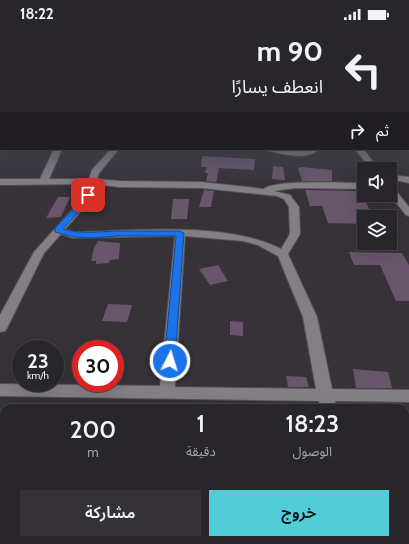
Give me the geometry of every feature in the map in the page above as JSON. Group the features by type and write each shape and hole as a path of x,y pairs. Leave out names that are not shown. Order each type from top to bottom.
{"street":[{"path":"43,182 58,150"},
{"path":"0,328 6,303 39,252 85,201 95,172 114,150"},
{"path":"277,150 305,153 312,152 314,150"},
{"path":"360,150 369,162"},
{"path":"397,178 409,180"},
{"path":"0,182 92,181 119,184 201,185 280,194 287,197 294,207 295,234 283,254"},
{"path":"259,191 295,185 357,186"},
{"path":"397,198 409,213"},
{"path":"58,230 74,235 90,236 119,233 180,233 244,238 262,243 283,254 310,317 326,401"},
{"path":"167,392 180,233"},
{"path":"0,390 167,392 326,401 409,396"}],"building":[{"path":"202,156 255,159 254,170 219,168 216,182 206,181 208,173 205,173 207,167 201,167"},
{"path":"273,166 283,167 285,180 272,179"},
{"path":"302,167 332,170 332,181 302,181 298,168"},
{"path":"204,190 214,191 211,207 199,207"},
{"path":"305,190 356,191 357,202 366,202 370,210 357,210 357,224 328,223 322,206 310,206"},
{"path":"58,197 70,197 61,217 46,218"},
{"path":"173,199 189,199 187,219 171,219"},
{"path":"98,241 120,243 119,259 110,260 109,263 96,264 96,261 91,261 94,248"},
{"path":"349,252 402,253 409,265 409,301 396,301 380,265 354,265"},
{"path":"218,265 228,281 210,285 199,269"},
{"path":"108,304 132,305 127,322 102,321"},
{"path":"230,321 243,322 243,336 230,335"},
{"path":"353,369 388,372 392,388 356,388"},
{"path":"286,376 306,377 309,387 288,387"}],"route":[{"path":"88,195 85,201 58,230 74,235 90,236 119,233 180,233 170,361"}]}
